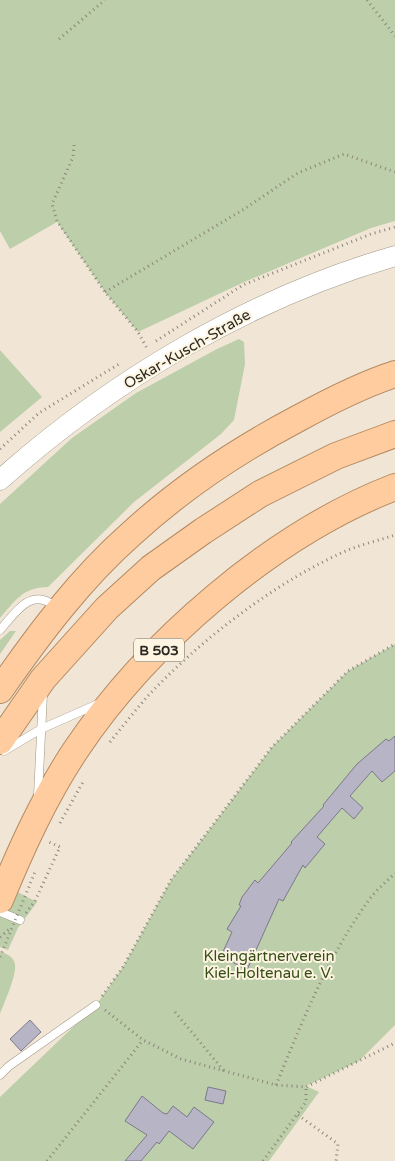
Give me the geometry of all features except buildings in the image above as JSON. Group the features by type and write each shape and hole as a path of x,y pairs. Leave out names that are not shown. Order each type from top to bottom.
{"highway":[{"path":"0,690 60,610 92,573 129,535 150,517 235,455 290,422 339,397 395,374"},
{"path":"0,741 43,679 107,608 151,568 260,494 336,456 395,434"},
{"name":"B 503","path":"0,900 29,867 75,751 116,696 191,619 267,556 314,527 367,498 395,487"}],"street":[{"name":"Oskar-Kusch-Straße","path":"0,480 38,446 89,407 158,363 225,325 298,290 395,256"}],"lane":[{"path":"0,630 23,605 33,599 48,600 60,610"},
{"path":"43,679 40,729 48,820"},
{"path":"0,754 40,729 116,696"},
{"path":"0,912 20,920"},
{"path":"0,1075 9,1066 96,1005"}],"path":[{"path":"59,38 105,0"},
{"path":"367,0 395,36"},
{"path":"74,145 73,157 52,204 57,222 105,292 138,332 158,363"},
{"path":"105,292 241,211 298,174 344,154 395,172"},
{"path":"107,745 146,698 208,640 244,612 302,574 349,550 395,535"},
{"path":"395,644 348,671 272,747 171,880 123,967 96,1005 143,1040 181,1060 276,1085 306,1087 395,1043"},
{"path":"48,820 84,779"},
{"path":"46,850 54,834"},
{"path":"35,901 60,847 49,842"},
{"path":"0,957 29,867"},
{"path":"276,1085 299,1030 336,953 369,900 395,873"},
{"path":"175,1012 224,1072"},
{"path":"47,1161 143,1040"},
{"path":"263,1161 306,1102 306,1087"},
{"path":"298,1115 338,1144 336,1161"}],"green space":[{"path":"0,0 395,0 395,221 371,228 242,283 138,332 105,292 57,222 10,249 0,231"},
{"path":"239,339 244,342 245,364 234,420 221,434 134,502 48,587 32,589 26,592 0,618 0,504 72,438 136,393"},
{"path":"0,350 42,397 0,432"},
{"path":"10,631 16,631 0,654 0,640"},
{"name":"Kleingärtnerverein Kiel-Holtenau e. V.","path":"395,644 395,1025 359,1061 306,1086 319,1092 269,1161 0,1161 0,1097 96,1005 123,967 171,880 272,747 348,671"},
{"path":"0,883 37,902 18,928 8,950 0,947"},
{"path":"0,952 11,957 15,964 15,969 0,1014"}]}
